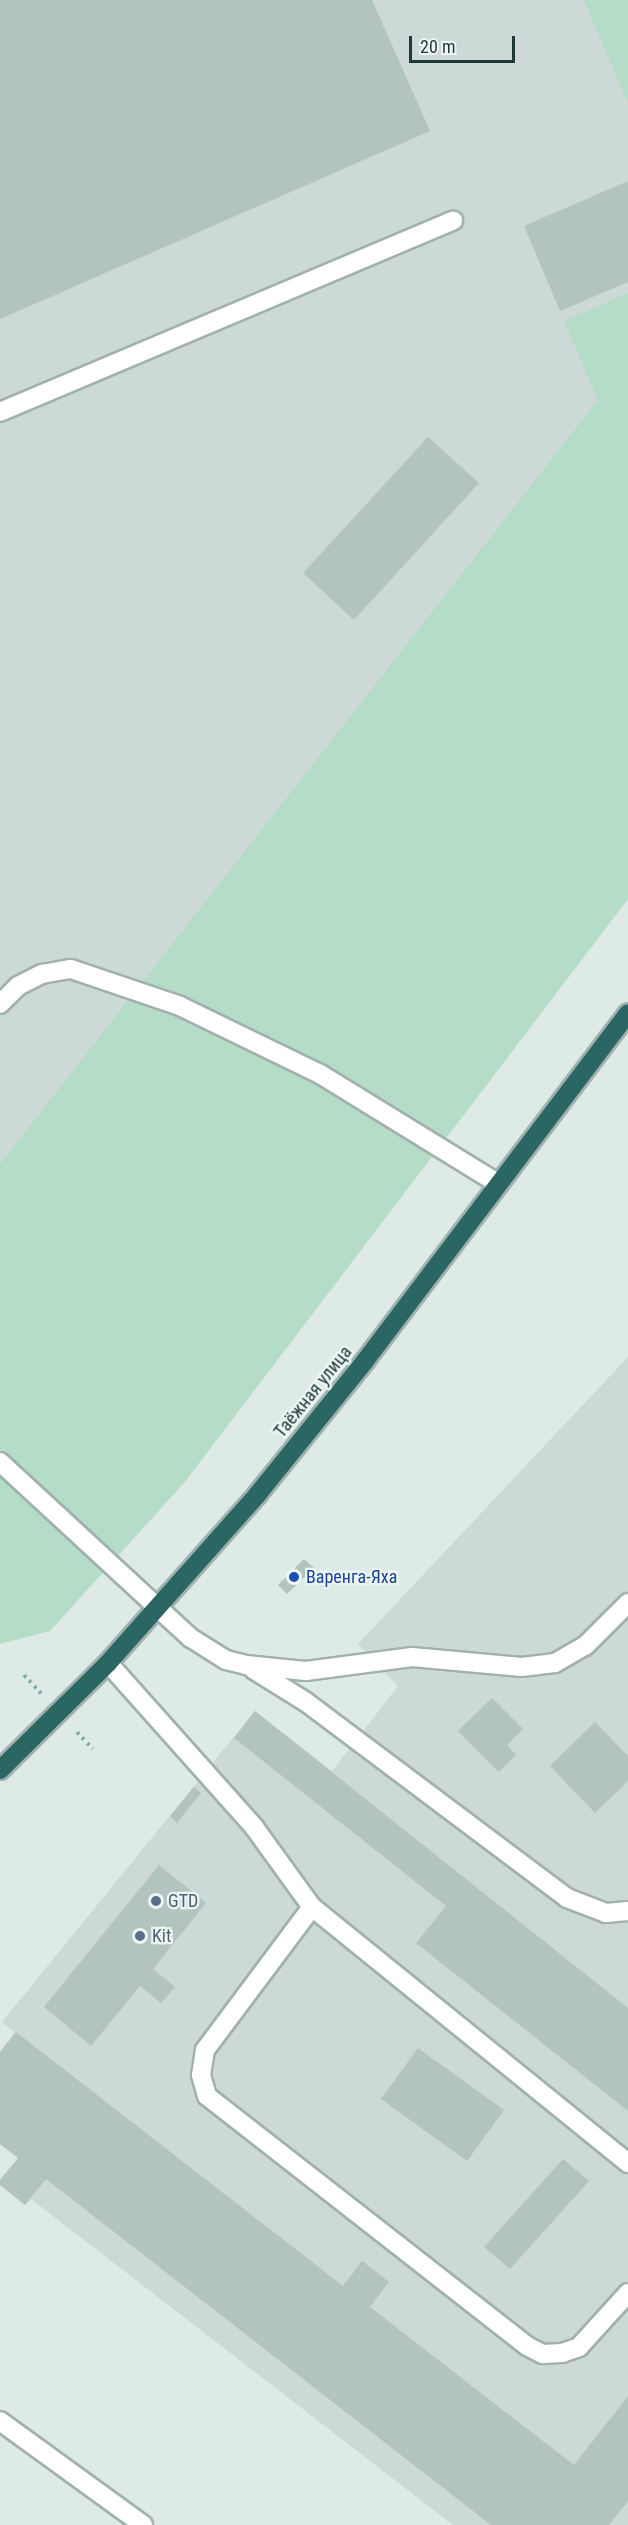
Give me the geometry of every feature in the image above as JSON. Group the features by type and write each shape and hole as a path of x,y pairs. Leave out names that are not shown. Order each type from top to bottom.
{"highway":[{"name":"Таёжная улица","path":"0,1770 108,1663 158,1609 358,1370 628,1013"}],"street":[{"path":"0,412 453,220"},
{"path":"0,1004 18,986 42,974 70,969 180,1006 249,1037 320,1074 499,1184"},
{"path":"0,1462 158,1609 205,1648 226,1660 246,1665 306,1671 412,1657 522,1667 555,1663 585,1646 628,1603"},
{"path":"108,1663 254,1827 312,1907 628,2163"},
{"path":"246,1665 306,1702 567,1898 606,1913 628,1911"},
{"path":"312,1907 205,2050 201,2075 207,2096 527,2346 543,2354 562,2354 579,2347 628,2293"},
{"path":"0,2421 143,2525"}],"shaded area":[{"path":"0,0 628,0 628,834 0,1574"},
{"path":"628,1357 628,2525 453,2525 31,2199 25,2205 0,2185 0,2180 18,2158 0,2144 0,2052 15,2032 2,2022 255,1711 332,1771 398,1686 358,1644"}],"green space":[{"path":"584,0 628,0 628,103"},
{"path":"628,293 628,899 184,1483 50,1631 0,1644 0,1164 598,400 564,321"}],"building":[{"path":"0,0 372,0 430,131 0,319"},
{"path":"628,181 628,282 560,311 524,226"},
{"path":"428,437 479,483 354,620 303,573"},
{"path":"304,1559 314,1568 287,1594 278,1585"},
{"path":"492,1698 523,1729 507,1745 516,1755 499,1772 458,1731"},
{"path":"255,1711 628,2008 628,2111 416,1943 446,1906 234,1738"},
{"path":"595,1722 628,1756 628,1781 595,1813 550,1766"},
{"path":"194,1787 201,1793 177,1823 170,1816"},
{"name":"Kit","path":"159,1865 206,1903 153,1969 175,1987 161,2003 140,1986 91,2046 44,2007"},
{"path":"16,2032 343,2286 362,2261 389,2282 370,2307 574,2465 628,2396 628,2501 609,2525 491,2525 46,2179 25,2205 0,2185 0,2180 18,2158 0,2144 0,2052"},
{"path":"418,2048 504,2110 467,2161 381,2099"},
{"path":"563,2159 589,2181 510,2269 484,2247"}],"place":[{"name":"Варенга-Яха","path":"294,1577"},
{"name":"GTD","path":"156,1901"},
{"name":"Kit","path":"140,1936"}]}
